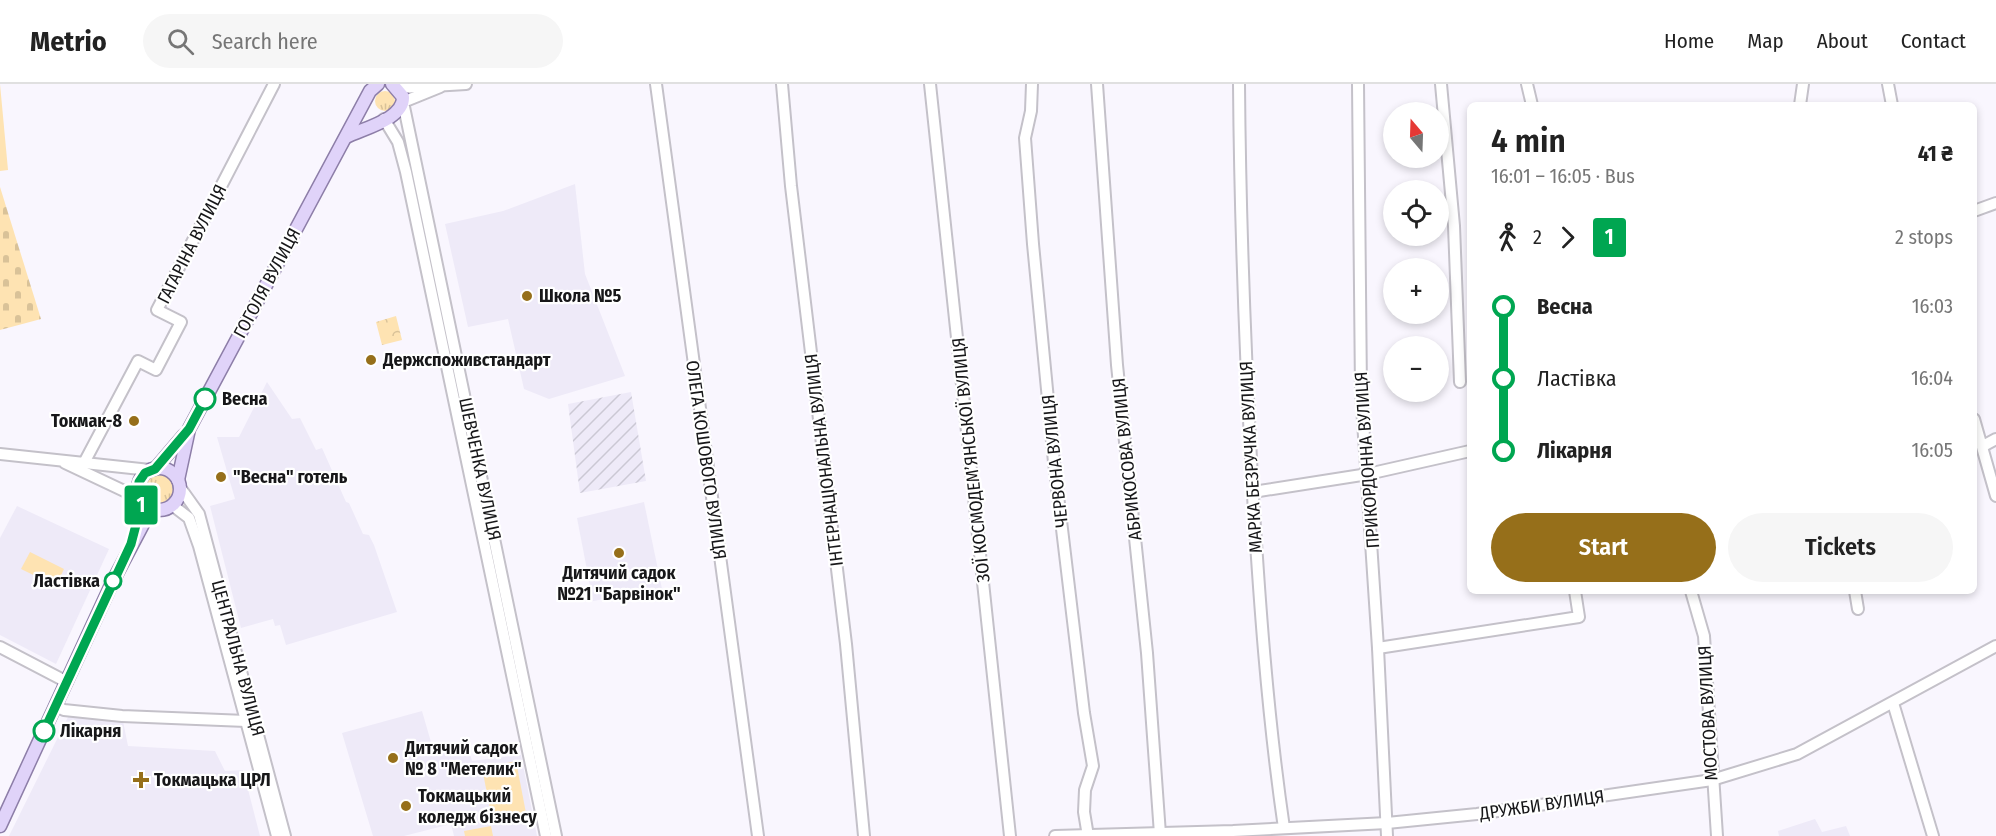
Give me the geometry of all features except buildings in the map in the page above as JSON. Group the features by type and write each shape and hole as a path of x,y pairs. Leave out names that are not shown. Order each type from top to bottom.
{"main road":[{"path":"345,137 397,114 404,102 397,86"},
{"name":"ГОГОЛЯ ВУЛИЦЯ","path":"373,88 372,113 384,119"},
{"name":"ГОГОЛЯ ВУЛИЦЯ","path":"152,469 189,429 373,88"},
{"name":"ГОГОЛЯ ВУЛИЦЯ","path":"178,483 189,429"},
{"path":"0,826 131,544 144,503 139,482 152,469 171,472 178,483 178,496 172,505 162,510 144,503"}],"street":[{"name":"ГАГАРІНА ВУЛИЦЯ","path":"85,461 138,361 156,370 181,322 157,310 274,84"},
{"path":"397,86 440,87 466,84"},
{"name":"ОЛЕГА КОШОВОГО ВУЛИЦЯ","path":"656,84 758,836"},
{"name":"ІНТЕРНАЦІОНАЛЬНА ВУЛИЦЯ","path":"782,84 792,198 846,644 864,836"},
{"name":"ЗОЇ КОСМОДЕМ’ЯНСЬКОЇ ВУЛИЦЯ","path":"930,84 1010,836"},
{"name":"ЧЕРВОНА ВУЛИЦЯ","path":"1032,84 1032,111 1025,138 1032,232 1055,474 1083,712 1093,766 1085,790 1087,836"},
{"name":"АБРИКОСОВА ВУЛИЦЯ","path":"1097,84 1117,365 1147,653 1161,834"},
{"name":"МАРКА БЕЗРУЧКА ВУЛИЦЯ","path":"1239,84 1241,229 1253,492 1264,652 1274,759 1284,828"},
{"name":"ПРИКОРДОННА ВУЛИЦЯ","path":"1358,84 1361,391 1368,474 1387,836"},
{"path":"1441,84 1454,226 1460,382"},
{"path":"1527,84 1531,102"},
{"path":"1800,102 1803,84"},
{"path":"1888,84 1891,102"},
{"path":"404,102 440,87"},
{"name":"ШЕВЧЕНКА ВУЛИЦЯ","path":"404,102 456,381 546,836"},
{"name":"ШЕВЧЕНКА ВУЛИЦЯ","path":"384,119 398,142 456,381"},
{"path":"1977,210 1996,203"},
{"path":"1977,428 1996,496"},
{"path":"1983,446 1996,439"},
{"path":"1253,492 1368,474 1467,452"},
{"path":"0,454 152,469"},
{"path":"63,461 144,503"},
{"name":"ЦЕНТРАЛЬНА ВУЛИЦЯ","path":"178,483 199,514 236,665 246,720 277,836"},
{"name":"ЦЕНТРАЛЬНА ВУЛИЦЯ","path":"172,505 189,518 236,665 285,836"},
{"path":"1378,648 1579,617 1575,594"},
{"name":"МОСТОВА ВУЛИЦЯ","path":"1692,594 1704,636 1717,836"},
{"path":"1856,594 1858,609"},
{"name":"ШЕВЧЕНКА ВУЛИЦЯ","path":"501,600 556,836"},
{"name":"ДРУЖБИ ВУЛИЦЯ","path":"1055,836 1161,834 1387,823 1477,814 1712,780 1797,754 1996,646"},
{"path":"0,647 67,682"},
{"path":"1893,703 1933,836"},
{"path":"56,706 64,710 122,716 236,722 246,720"}],"shaded area":[{"name":"Школа №5","path":"575,184 585,274 625,376 549,399 524,389 508,319 468,327 445,224 503,211"},
{"path":"267,382 292,419 300,418 316,450 322,448 363,534 369,535 374,545 397,612 286,645 280,625 275,626 273,619 241,628 210,506 235,499 217,437 239,437"},
{"path":"631,392 646,481 580,493 568,404"},
{"name":"Дитячий садок №21 \"Барвінок\"","path":"644,502 662,589 593,601 577,518"},
{"path":"17,506 109,549 56,664 0,635 0,538"},
{"path":"422,711 433,749 466,740 472,761 521,755 537,836 454,836 451,824 404,836 373,836 342,733"},
{"name":"Токмацька ЦРЛ","path":"69,715 123,721 128,746 215,751 225,771 243,770 260,836 9,836"},
{"path":"1815,819 1822,832 1846,826 1850,836 1779,836 1778,831"}],"green space":[{"path":"0,84 8,170 0,171"},
{"path":"381,91 389,91 395,97 395,105 389,111 381,111 375,105 375,97"},
{"path":"0,187 41,319 0,330"},
{"path":"396,316 402,340 382,345 376,322"},
{"path":"159,473 170,478 175,489 170,500 159,505 148,500 143,489 148,478"},
{"path":"30,552 64,569 56,586 21,569"},
{"path":"516,761 526,813 492,819 482,768"},
{"path":"491,826 493,836 465,836 464,831"}],"bus line":[{"name":"1","path":"44,731 131,544 142,502 138,493 139,482 145,473 155,469 189,429 205,399"}],"place":[{"name":"Школа №5","path":"527,296"},
{"name":"Держспоживстандарт","path":"371,360"},
{"name":"Весна","path":"205,399"},
{"name":"Токмак-8","path":"134,421"},
{"name":"\"Весна\" готель","path":"221,477"},
{"name":"Дитячий садок №21 \"Барвінок\"","path":"619,553"},
{"name":"Ластівка","path":"113,581"},
{"name":"Лікарня","path":"44,731"},
{"name":"Дитячий садок № 8 \"Метелик\"","path":"393,758"},
{"name":"Токмацька ЦРЛ","path":"141,780"},
{"name":"Токмацький коледж бізнесу","path":"406,806"}]}
